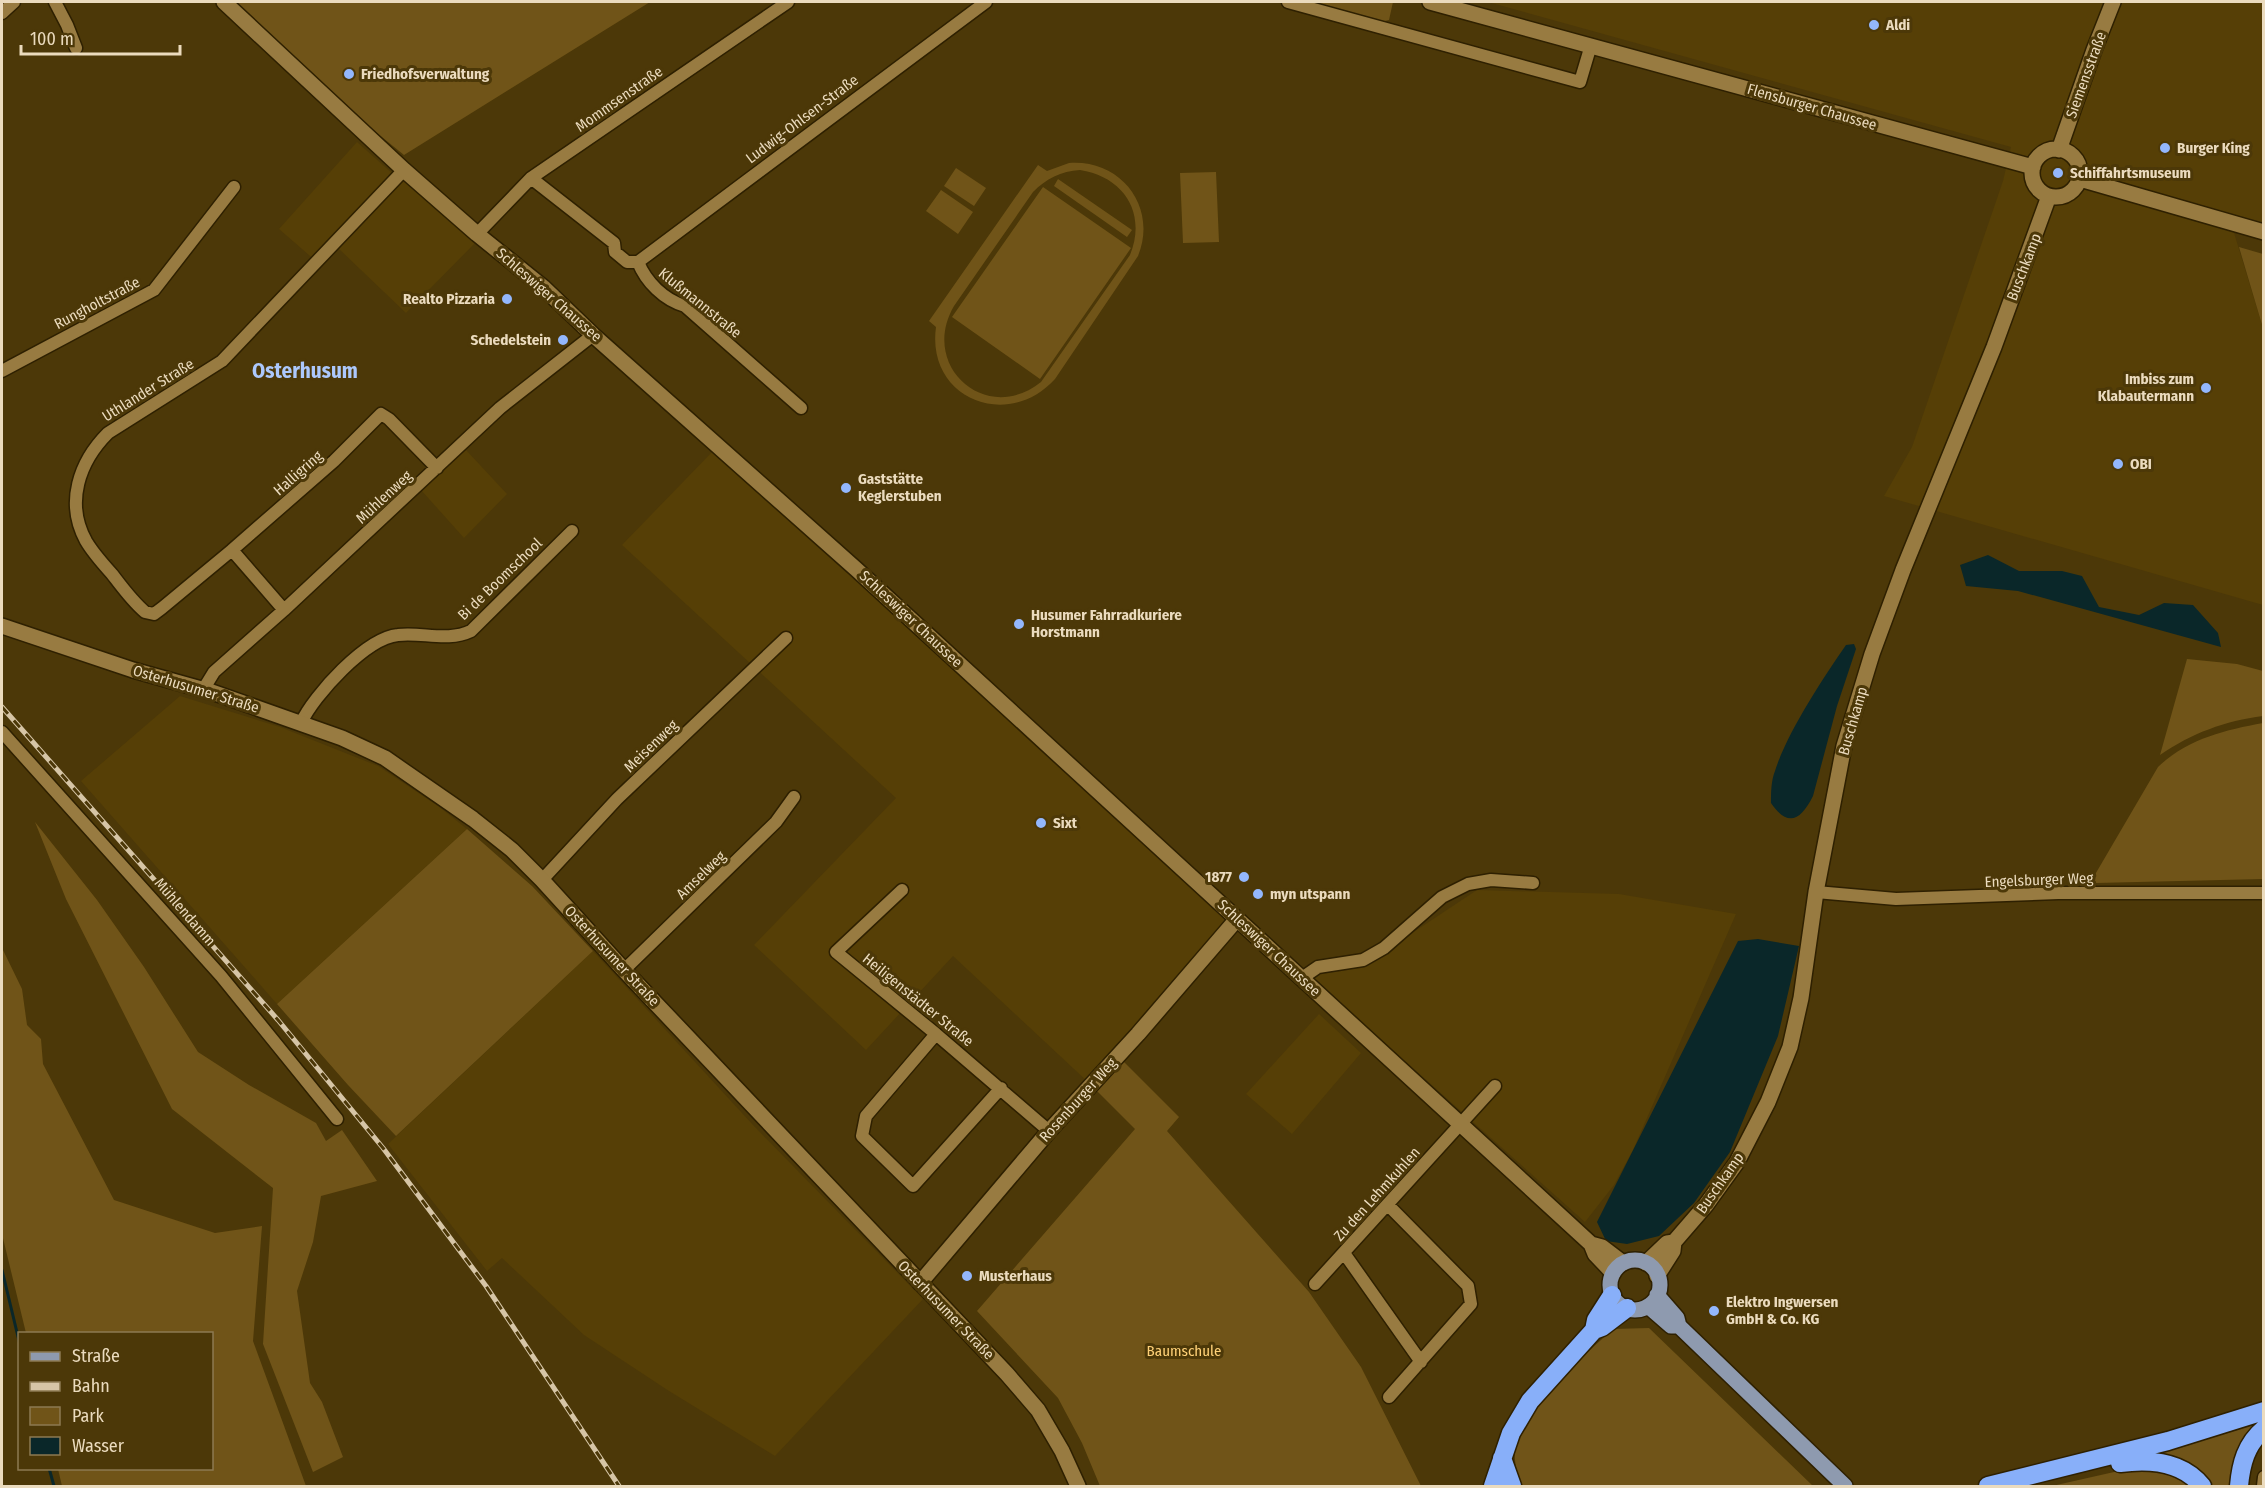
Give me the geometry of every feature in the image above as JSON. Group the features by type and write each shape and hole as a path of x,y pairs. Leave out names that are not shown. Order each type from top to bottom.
{"highway":[{"path":"1594,1330 1596,1320 1612,1295"},
{"path":"1493,1486 1511,1433 1530,1401 1594,1330 1602,1327 1627,1308"},
{"path":"1988,1486 2064,1469 2168,1441 2264,1411"},
{"path":"2239,1486 2244,1454 2255,1436 2264,1429"},
{"path":"1502,1458 1512,1486"},
{"path":"2064,1469 2153,1461 2177,1467 2196,1479 2202,1486"}],"main road":[{"path":"1638,1260 1646,1263 1657,1275 1659,1287 1653,1300 1634,1310 1621,1305 1612,1295 1610,1281 1618,1268 1638,1260"},
{"path":"1653,1300 1671,1326 1679,1326 1845,1486"}],"street":[{"path":"2,12 14,2"},
{"path":"55,2 76,48"},
{"name":"Schleswiger Chaussee","path":"224,2 404,170 477,234 543,287 593,335 831,547 1592,1244 1602,1247 1618,1268"},
{"name":"Mommsenstraße","path":"477,234 531,178 788,2"},
{"name":"Ludwig-Ohlsen-Straße","path":"638,262 986,2"},
{"path":"1288,2 1580,82 1591,45"},
{"name":"Flensburger Chaussee","path":"1430,2 2033,167"},
{"name":"Siemensstraße","path":"2060,150 2113,2"},
{"path":"2060,150 2077,160 2080,179 2070,193 2064,196 2049,196 2036,186 2032,174 2033,167 2036,160 2044,153 2060,150"},
{"name":"Uthlander Straße","path":"232,550 154,614 145,612 92,550 79,525 75,496 78,477 94,447 108,433 222,361 404,170"},
{"name":"Klußmannstraße","path":"531,178 614,243 615,252 627,262 638,262 644,276 672,302 685,306 801,408"},
{"path":"2080,179 2264,232"},
{"name":"Rungholtstraße","path":"2,370 154,290 234,187"},
{"name":"Buschkamp","path":"1657,1275 1673,1251 1674,1242 1727,1178 1768,1102 1790,1047 1801,998 1816,892 1844,746 1872,654 1903,570 1994,347 2049,196"},
{"name":"Mühlenweg","path":"203,690 214,672 284,610 500,408 593,335"},
{"name":"Halligring","path":"232,550 334,461 381,414 389,419 437,468"},
{"name":"Bi de Boomschool","path":"301,723 311,706 343,671 381,639 398,634 462,635 471,630 572,531"},
{"path":"232,550 284,610"},
{"name":"Osterhusumer Straße","path":"2,626 133,670 203,690 342,738 385,758 474,819 512,850 542,880 624,970 1007,1374 1038,1410 1078,1486"},
{"name":"Meisenweg","path":"542,880 617,799 786,638"},
{"name":"Mühlendamm","path":"2,732 220,976 337,1119"},
{"name":"Amselweg","path":"624,970 776,822 794,796"},
{"path":"1302,978 1318,967 1363,960 1384,948 1442,897 1468,884 1491,880 1533,884"},
{"name":"Heiligenstädter Straße","path":"902,890 836,952 1001,1088 1049,1131"},
{"name":"Engelsburger Weg","path":"1816,892 1896,899 2084,893 2264,893"},
{"name":"Rosenburger Weg","path":"920,1283 1049,1131 1138,1034 1237,919"},
{"path":"936,1034 866,1116 862,1136 913,1186 1001,1088"},
{"name":"Zu den Lehmkuhlen","path":"1315,1284 1495,1086"},
{"path":"1388,1204 1468,1286 1471,1304 1389,1397"},
{"name":"Buschkamp","path":"1646,1263 1667,1243 1674,1242"},
{"path":"1344,1253 1421,1362"},
{"path":"2263,1486 2264,1477"}],"shaded area":[{"path":"1488,2 2263,2 2263,231 2231,223 2263,328 2263,605 1884,496 1912,447 2003,181 2011,147"},
{"path":"357,142 394,175 317,262 279,229"},
{"path":"406,177 477,241 406,313 338,248"},
{"path":"466,450 507,494 464,538 421,490"},
{"path":"714,450 1233,920 1089,1083 953,956 866,1050 754,945 896,798 622,545"},
{"path":"180,696 280,727 378,766 438,806 467,829 277,1004 81,781"},
{"path":"1477,890 1619,894 1736,914 1633,1150 1614,1185 1585,1222 1311,977 1320,972 1364,965"},
{"path":"593,951 753,1125 923,1299 775,1456 669,1391 584,1335 502,1258 487,1271 388,1144"},
{"path":"1319,1014 1361,1053 1292,1134 1246,1094"}],"green space":[{"path":"229,2 650,2 404,155 335,99"},
{"path":"1301,2 1393,2 1389,20 1376,23"},
{"path":"1069,163 1088,164 1105,169 1119,178 1139,204 1143,220 1143,238 1138,256 1055,379 1036,395 1015,403 994,404 974,400 957,389 944,373 936,352 936,327 929,321 1038,165 1047,171","holes":["1080,170 1109,180 1128,199 1136,225 1135,240 1130,255 1041,382 1020,394 999,397 980,393 964,383 952,368 945,349 945,328 954,306 1033,192 1043,183 1066,172"]},
{"path":"956,168 986,188 974,206 944,186"},
{"path":"1216,172 1219,242 1183,243 1180,173"},
{"path":"1058,179 1132,230 1127,237 1054,186"},
{"path":"1043,187 1131,248 1040,379 952,317"},
{"path":"941,190 973,212 958,234 926,211"},
{"path":"2239,247 2263,254 2263,328"},
{"path":"2187,659 2237,664 2263,671 2263,716 2209,729 2184,740 2160,755"},
{"path":"2263,723 2263,879 2096,883 2093,878 2158,767 2181,749 2207,737"},
{"path":"35,822 97,900 144,967 198,1052 249,1085 316,1123 326,1141 342,1130 377,1181 321,1196 313,1242 297,1291 310,1383 322,1402 343,1457 313,1472 263,1344 273,1188 172,1109 66,899"},
{"path":"467,829 532,886 593,951 396,1136 277,1004"},
{"path":"2,948 22,989 27,1025 41,1039 43,1064 114,1200 215,1233 262,1226 253,1341 306,1486 62,1486 58,1470 213,1470 213,1332 26,1332 2,1234"},
{"name":"Baumschule","path":"1120,1058 1179,1117 1167,1131 1309,1292 1361,1367 1421,1486 1100,1486 1082,1443 1058,1398 977,1311 1135,1129 1093,1087"},
{"path":"1649,1328 1813,1486 1523,1486 1515,1462 1516,1443 1522,1429 1549,1392 1613,1329"},
{"path":"2263,1417 2234,1486 2212,1486 2205,1477 2189,1465 2171,1459 2140,1455"},
{"path":"2123,1470 2170,1473 2191,1486 2052,1486"}],"water":[{"path":"1988,555 2019,571 2062,571 2082,576 2099,607 2139,615 2164,603 2193,605 2218,633 2221,647 2018,591 1966,586 1960,565"},
{"path":"1854,644 1856,649 1837,706 1813,796 1799,815 1794,818 1783,816 1771,803 1773,779 1781,756 1806,706 1827,673 1846,645"},
{"path":"1758,939 1799,946 1778,1036 1730,1152 1694,1203 1659,1236 1627,1244 1606,1241 1597,1222 1738,941"}],"waterway":[{"path":"2,1270 18,1337"},
{"path":"50,1470 54,1486"}],"railway":[{"path":"2,707 278,1020 383,1148 486,1286 619,1486"}],"place":[{"name":"Aldi","path":"1874,25"},
{"name":"Friedhofsverwaltung","path":"349,74"},
{"name":"Burger King","path":"2165,148"},
{"name":"Schiffahrtsmuseum","path":"2058,173"},
{"name":"Realto Pizzaria","path":"507,299"},
{"name":"Schedelstein","path":"563,340"},
{"name":"Imbiss zum Klabautermann","path":"2206,388"},
{"name":"OBI","path":"2118,464"},
{"name":"Gaststätte Keglerstuben","path":"846,488"},
{"name":"Husumer Fahrradkuriere Horstmann","path":"1019,624"},
{"name":"Sixt","path":"1041,823"},
{"name":"1877","path":"1244,877"},
{"name":"myn utspann","path":"1258,894"},
{"name":"Musterhaus","path":"967,1276"},
{"name":"Elektro Ingwersen GmbH & Co. KG","path":"1714,1311"}],"district":[{"name":"Osterhusum","path":"305,371"}]}
